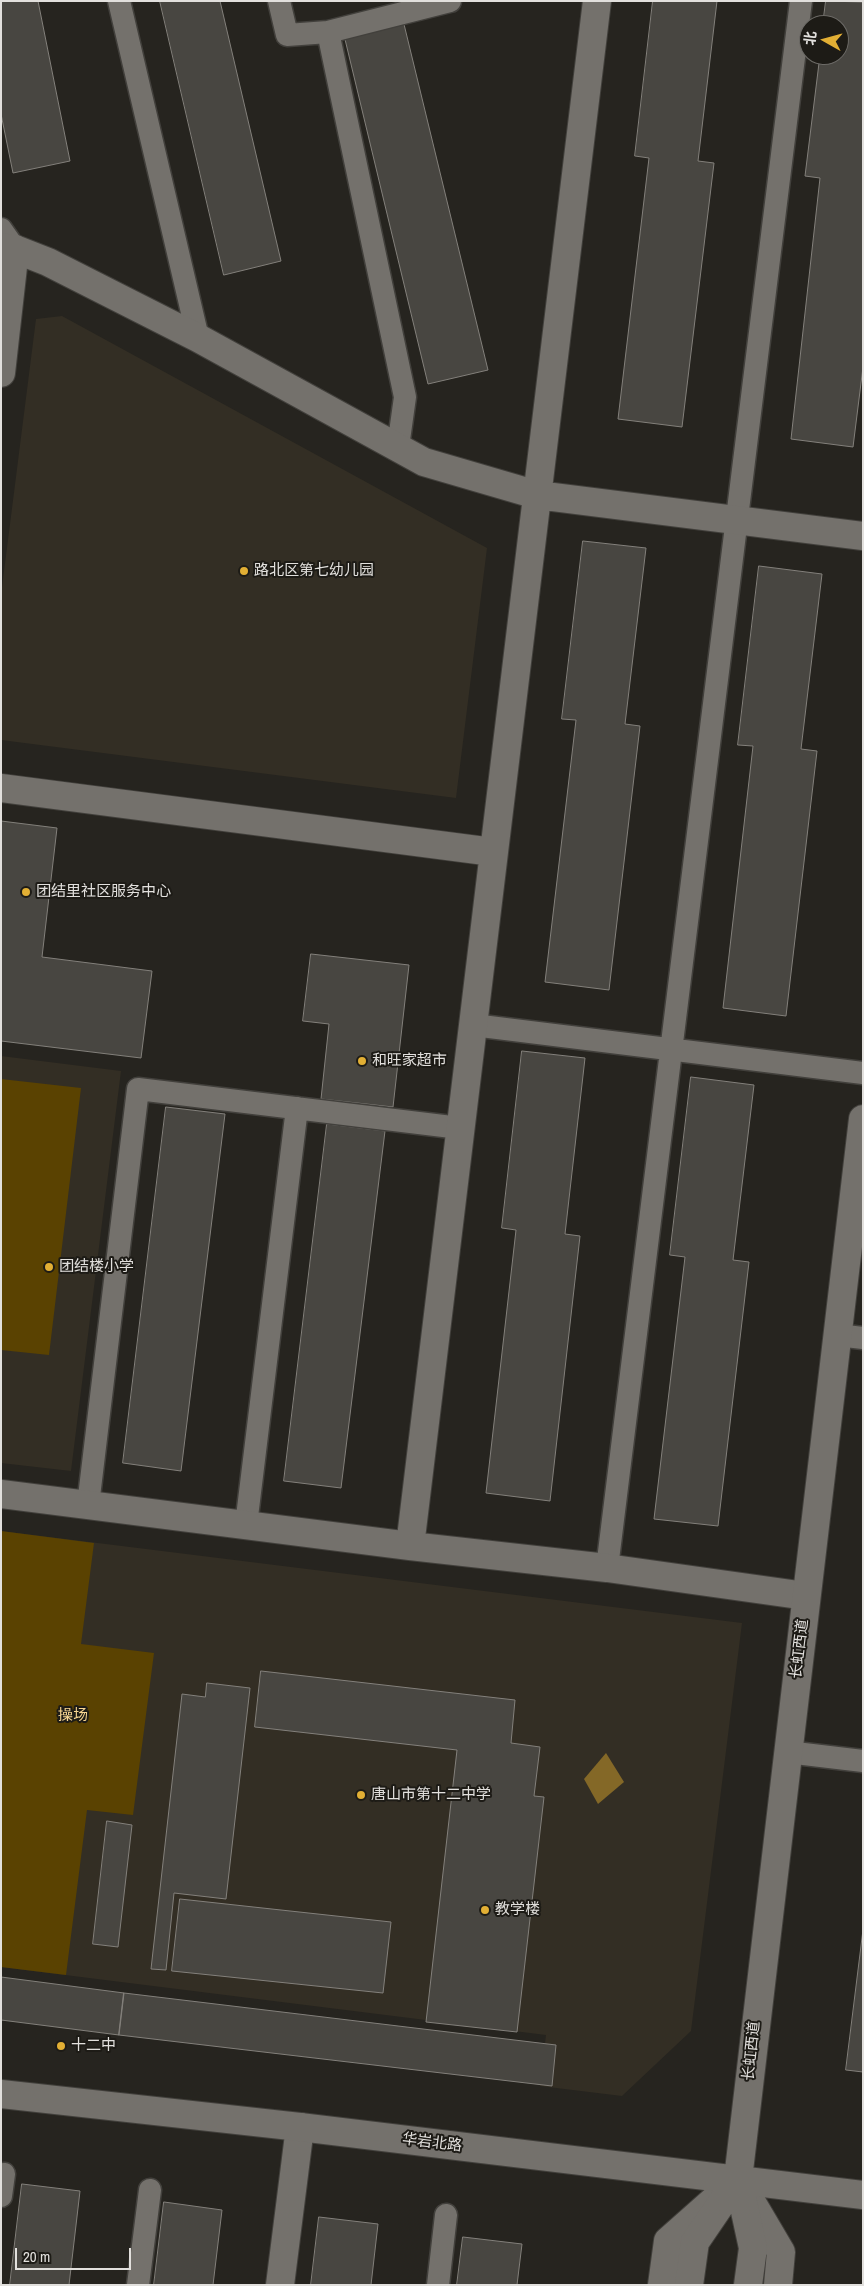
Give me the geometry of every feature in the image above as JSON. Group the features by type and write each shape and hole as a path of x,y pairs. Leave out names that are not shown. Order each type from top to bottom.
{"street":[{"path":"410,1546 597,1"},
{"path":"1,373 6,241 198,338 424,462 537,495 863,536"},
{"path":"1,788 494,852"},
{"name":"长虹西道","path":"748,2285 753,2248 738,2179 806,1596 850,1336 863,1119"},
{"path":"1,1494 410,1546 607,1568 806,1596"},
{"name":"华岩北路","path":"1,2094 300,2127 863,2195"},
{"path":"280,2285 300,2127"},
{"path":"662,2285 668,2241 738,2179 781,2252 778,2285"},
{"name":"长虹西道","path":"690,2285 695,2242 738,2179"}],"lane":[{"path":"119,1 198,338"},
{"path":"279,1 287,35 328,32 442,2"},
{"path":"607,1568 801,1"},
{"path":"328,32 405,397 398,447"},
{"path":"473,1025 863,1073"},
{"path":"88,1505 138,1089 460,1128"},
{"path":"246,1525 298,1108"},
{"path":"787,1752 863,1761"},
{"path":"1,2196 4,2174"},
{"path":"138,2285 150,2190"},
{"path":"438,2285 446,2215"}],"shaded area":[{"name":"路北区第七幼儿园","path":"62,316 487,548 456,798 1,740 1,595 36,319"},
{"name":"团结楼小学","path":"1,1056 121,1071 71,1471 1,1463"},
{"name":"唐山市第十二中学","path":"1,1531 742,1623 691,2031 622,2096 540,2086 546,2035 1,1967"},
{"path":"606,1753 624,1782 598,1804 584,1779"}],"green space":[{"path":"1,1079 81,1088 49,1355 1,1350"},
{"name":"操场","path":"1,1531 94,1543 81,1644 154,1653 133,1815 87,1810 66,1975 1,1967"}],"building":[{"path":"1,1 38,1 70,161 13,173 1,114"},
{"path":"160,1 220,1 281,261 224,275"},
{"path":"653,1 717,1 698,161 714,163 682,427 618,419 649,158 635,156"},
{"path":"826,1 863,2 863,367 853,447 791,439 820,178 805,176 819,65 849,65 849,15 824,15"},
{"path":"402,16 488,370 428,384 343,31"},
{"path":"583,541 646,548 625,724 640,726 609,990 545,982 576,720 562,719"},
{"path":"759,566 822,574 801,749 817,751 786,1016 723,1008 753,746 738,745"},
{"name":"团结里社区服务中心","path":"1,821 57,828 42,957 152,971 141,1058 1,1041"},
{"name":"和旺家超市","path":"311,954 409,965 393,1107 321,1099 329,1024 303,1021"},
{"path":"522,1051 585,1058 565,1234 580,1236 550,1501 486,1493 516,1230 502,1228"},
{"path":"691,1077 754,1085 733,1260 749,1262 718,1526 654,1519 685,1257 670,1255"},
{"path":"166,1107 225,1114 181,1471 123,1463"},
{"path":"327,1124 385,1131 341,1488 284,1481"},
{"name":"教学楼","path":"261,1671 515,1700 511,1743 540,1747 534,1796 544,1797 517,2032 426,2022 457,1750 255,1727"},
{"path":"207,1683 250,1688 226,1899 174,1893 166,1970 151,1969 182,1694 205,1697"},
{"path":"107,1821 132,1825 118,1947 93,1944"},
{"path":"180,1899 391,1922 383,1993 172,1971"},
{"path":"863,1930 863,2072 846,2070"},
{"path":"1,1977 124,1993 119,2035 1,2020"},
{"path":"124,1993 556,2045 552,2086 119,2035"},
{"path":"22,2184 80,2191 69,2285 10,2285"},
{"path":"164,2202 222,2210 213,2285 154,2285"},
{"path":"319,2217 378,2224 371,2285 311,2285"},
{"path":"463,2237 522,2244 517,2285 457,2285"}],"place":[{"name":"路北区第七幼儿园","path":"244,571"},
{"name":"团结里社区服务中心","path":"26,892"},
{"name":"和旺家超市","path":"362,1061"},
{"name":"团结楼小学","path":"49,1267"},
{"name":"唐山市第十二中学","path":"361,1795"},
{"name":"教学楼","path":"485,1910"},
{"name":"十二中","path":"61,2046"}]}
